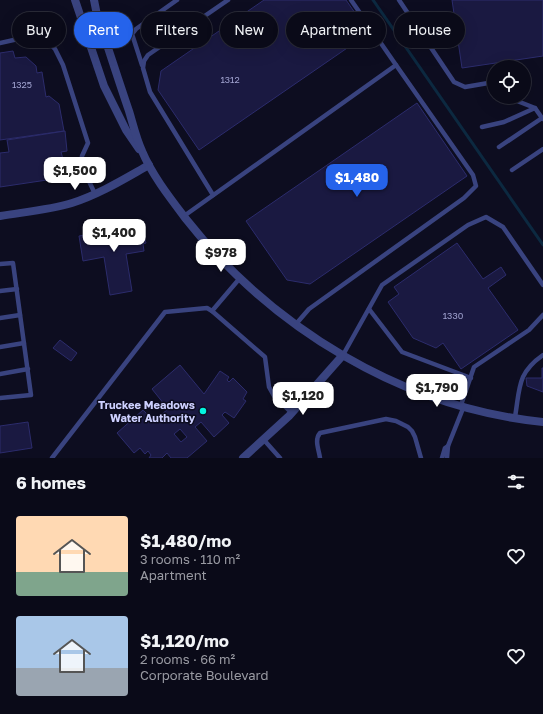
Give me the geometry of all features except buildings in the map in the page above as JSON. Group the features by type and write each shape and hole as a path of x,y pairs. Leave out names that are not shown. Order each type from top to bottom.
{"street":[{"path":"75,0 104,86 134,144 141,150"},
{"path":"94,0 141,150 184,216 204,241 240,278 296,324 343,355 393,381 462,405 543,422"},
{"path":"0,216 50,209 95,194 149,164"},
{"path":"243,458 292,413 343,355"}],"lane":[{"path":"177,0 136,29 132,34 150,92 213,195"},
{"path":"143,68 144,61 148,55 228,0"},
{"path":"296,324 308,309 464,198 476,186 472,175 351,0"},
{"path":"399,0 454,82 465,87 487,83"},
{"path":"0,43 36,35 46,40 55,49 62,65 88,143 82,156 81,164 95,194"},
{"path":"184,216 396,65"},
{"path":"499,147 542,118 535,108 525,104"},
{"path":"482,127 504,122 535,108"},
{"path":"512,170 543,149"},
{"path":"343,355 382,285 468,225 486,217 503,227 543,285"},
{"path":"0,264 13,263 31,395 0,398"},
{"path":"212,311 240,278"},
{"path":"0,291 17,289"},
{"path":"52,458 165,312 207,308 212,311 265,357 269,387 274,396 292,413"},
{"path":"369,309 402,352 471,378"},
{"path":"0,318 20,315"},
{"path":"447,458 448,446 474,367 529,330 543,315"},
{"path":"0,347 24,343"},
{"path":"515,417 522,376 533,362 543,355"},
{"path":"0,374 28,369"},
{"path":"320,458 317,436 320,432 386,419 403,424 412,431 421,458"},
{"path":"264,440 280,458"},
{"path":"442,458 445,448 448,446"}],"waterway":[{"path":"373,0 543,245"}],"place":[{"name":"Truckee Meadows Water Authority","path":"203,411"}]}
